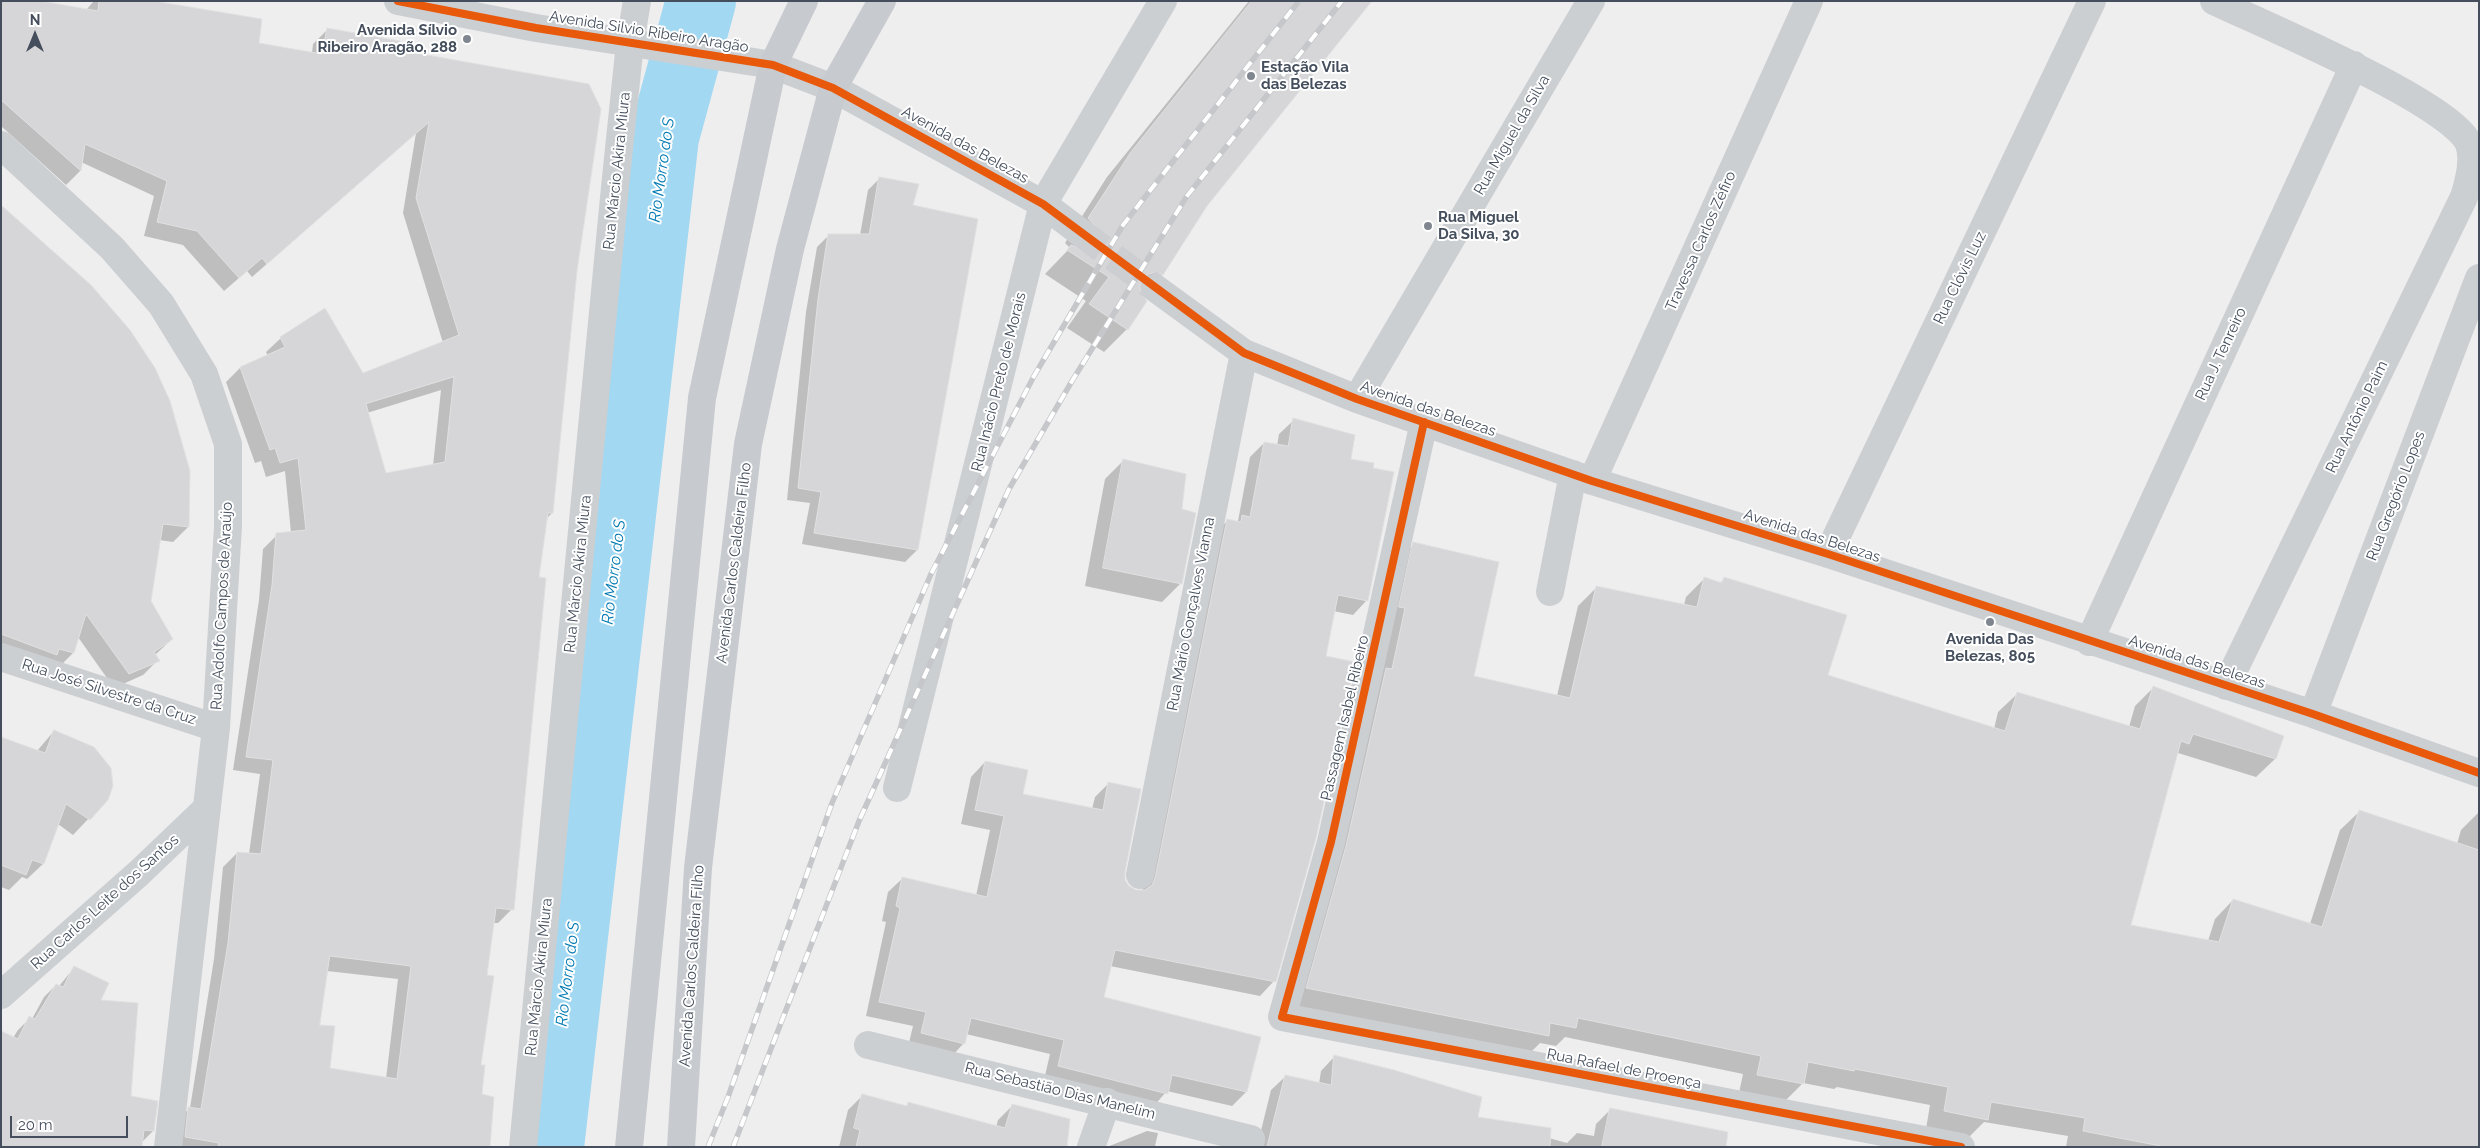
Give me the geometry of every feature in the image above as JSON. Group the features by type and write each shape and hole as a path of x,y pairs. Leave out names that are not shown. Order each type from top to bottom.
{"main road":[{"path":"629,1147 702,398 773,65 804,1"},
{"name":"Avenida Carlos Caldeira Filho","path":"681,1147 698,868 748,444 790,249 833,88 882,1"}],"street":[{"name":"Avenida Silvio Ribeiro Aragão","path":"398,1 536,28 773,65 833,88"},
{"name":"Rua Márcio Akira Miura","path":"523,1147 630,43 637,1"},
{"name":"Rua Inácio Preto de Morais","path":"897,788 1043,204 1164,1"},
{"name":"Rua Miguel da Silva","path":"1357,399 1591,1"},
{"name":"Travessa Carlos Zéfiro","path":"1550,592 1583,478 1809,1"},
{"name":"Rua Clóvis Luz","path":"1828,554 2092,1"},
{"path":"2214,1 2354,65"},
{"name":"Rua Antônio Paim","path":"2226,686 2464,196 2470,177 2469,144 2453,124 2354,65"},
{"name":"Rua J. Tenreiro","path":"2089,642 2354,65"},
{"name":"Avenida das Belezas","path":"833,88 1043,204 1080,232"},
{"name":"Rua Adolfo Campos de Araújo","path":"1,145 112,248 161,304 204,374 228,444 228,526 216,728 168,1147"},
{"name":"Rua Gregório Lopes","path":"2313,714 2479,278"},
{"name":"Avenida das Belezas","path":"1155,288 1244,353 1357,399 1583,478 1828,554 2089,642 2313,714 2479,773"},
{"name":"Rua Mário Gonçalves Vianna","path":"1140,875 1244,353"},
{"name":"Passagem Isabel Ribeiro","path":"1282,1018 1332,842 1424,422"},
{"name":"Rua José Silvestre da Cruz","path":"1,657 216,728"},
{"name":"Rua Carlos Leite dos Santos","path":"1,995 139,873 207,808"},
{"name":"Rua Rafael de Proença","path":"1282,1018 1961,1147"},
{"name":"Rua Sebastião Dias Manelim","path":"868,1045 1107,1102 1250,1143"},
{"path":"1091,1147 1107,1102"}],"building":[{"path":"1,1 41,1 98,11 99,1 154,1 262,19 259,43 322,54 327,28 400,41 399,50 589,84 601,109 577,271 553,513 548,513 539,577 546,578 514,910 496,908 487,975 494,976 481,1065 485,1065 482,1094 494,1097 490,1147 218,1147 219,1143 185,1137 188,1107 201,1109 228,943 237,852 261,854 273,760 246,757 272,585 276,533 306,530 298,458 280,463 275,448 270,450 240,367 285,347 280,337 325,308 363,373 459,335 416,198 429,122 267,264 262,258 239,278 197,231 157,222 167,181 85,144 81,171 1,100","holes":["454,377 445,462 386,473 366,404","330,956 411,966 397,1079 330,1068 335,1026 320,1025"]},
{"name":"Estação Vila das Belezas","path":"1252,1 1372,1 1207,206 1163,275 1156,272 1143,278 1140,286 1141,294 1147,301 1128,330 1089,304 1109,277 1067,250 1071,245 1079,248 1086,247 1093,241 1096,233 1095,226 1088,218 1131,152"},
{"path":"879,177 919,184 913,205 978,219 918,550 814,533 821,492 798,488 818,299 828,234 869,234"},
{"path":"1,205 91,285 130,330 155,368 170,401 190,471 189,527 163,524 151,601 173,639 154,652 160,661 129,674 86,614 74,653 59,649 57,655 1,634"},
{"path":"1293,418 1355,435 1351,459 1374,463 1373,468 1394,472 1368,601 1338,595 1326,656 1355,662 1316,838 1276,982 1115,950 1104,997 1261,1037 1247,1092 1172,1075 1168,1094 1058,1066 1064,1040 971,1018 965,1044 921,1033 926,1012 879,1002 900,908 896,906 902,877 987,897 1004,816 975,810 985,761 1028,770 1023,794 1103,810 1108,782 1141,789 1125,880 1129,886 1136,890 1145,890 1152,885 1155,878 1227,519 1241,522 1242,515 1250,517 1264,442 1288,446"},
{"path":"1123,459 1186,474 1182,509 1196,513 1182,584 1103,568"},
{"path":"1413,542 1499,562 1474,676 1570,698 1596,586 1697,607 1704,577 1722,583 1724,577 1847,615 1828,675 2005,731 2017,692 2140,729 2153,686 2284,736 2276,759 2193,734 2189,744 2181,741 2131,925 2219,942 2233,899 2322,927 2359,810 2479,850 2479,1147 2166,1147 2083,1131 2085,1118 1991,1102 1988,1120 1944,1111 1948,1087 1855,1069 1854,1071 1808,1062 1804,1084 1757,1075 1761,1056 1578,1018 1576,1028 1550,1023 1549,1036 1306,988 1346,846 1386,668 1392,669 1405,608 1399,607"},
{"path":"54,730 94,747 111,768 113,786 108,800 90,820 66,804 44,864 32,860 26,875 1,865 1,737 45,753"},
{"path":"74,966 109,983 101,1000 138,1003 131,1096 158,1101 154,1131 144,1130 142,1147 1,1147 1,1031 18,1039 29,1016 35,1019 56,984 63,987"},
{"path":"1334,1055 1394,1070 1482,1097 1478,1117 1551,1128 1550,1147 1267,1147 1285,1075 1331,1085"},
{"path":"862,1094 907,1106 908,1102 1005,1128 1012,1104 1070,1119 1067,1147 856,1147 860,1130 854,1128"},
{"path":"1610,1108 1728,1132 1726,1147 1602,1147"}],"waterway":[{"name":"Rio Morro do S","path":"549,1147 664,137 701,1"}],"tunnel":[{"path":"1080,232 1155,288"}],"railway":[{"path":"708,1147 728,1097 832,803 931,574 1034,376 1123,225 1299,1"},
{"path":"733,1147 859,821 1009,489 1072,381 1187,196 1342,1"}],"cycle path":[{"path":"398,1 536,28 773,65 833,88 1043,204 1244,353 1357,399 1592,481 1828,554 2313,714 2479,773"},
{"path":"1424,422 1331,842 1282,1017 1961,1147"}],"place":[{"name":"Avenida Sílvio Ribeiro Aragão, 288","path":"467,39"},
{"name":"Estação Vila das Belezas","path":"1251,76"},
{"name":"Rua Miguel Da Silva, 30","path":"1428,226"},
{"name":"Avenida Das Belezas, 805","path":"1990,622"}]}
